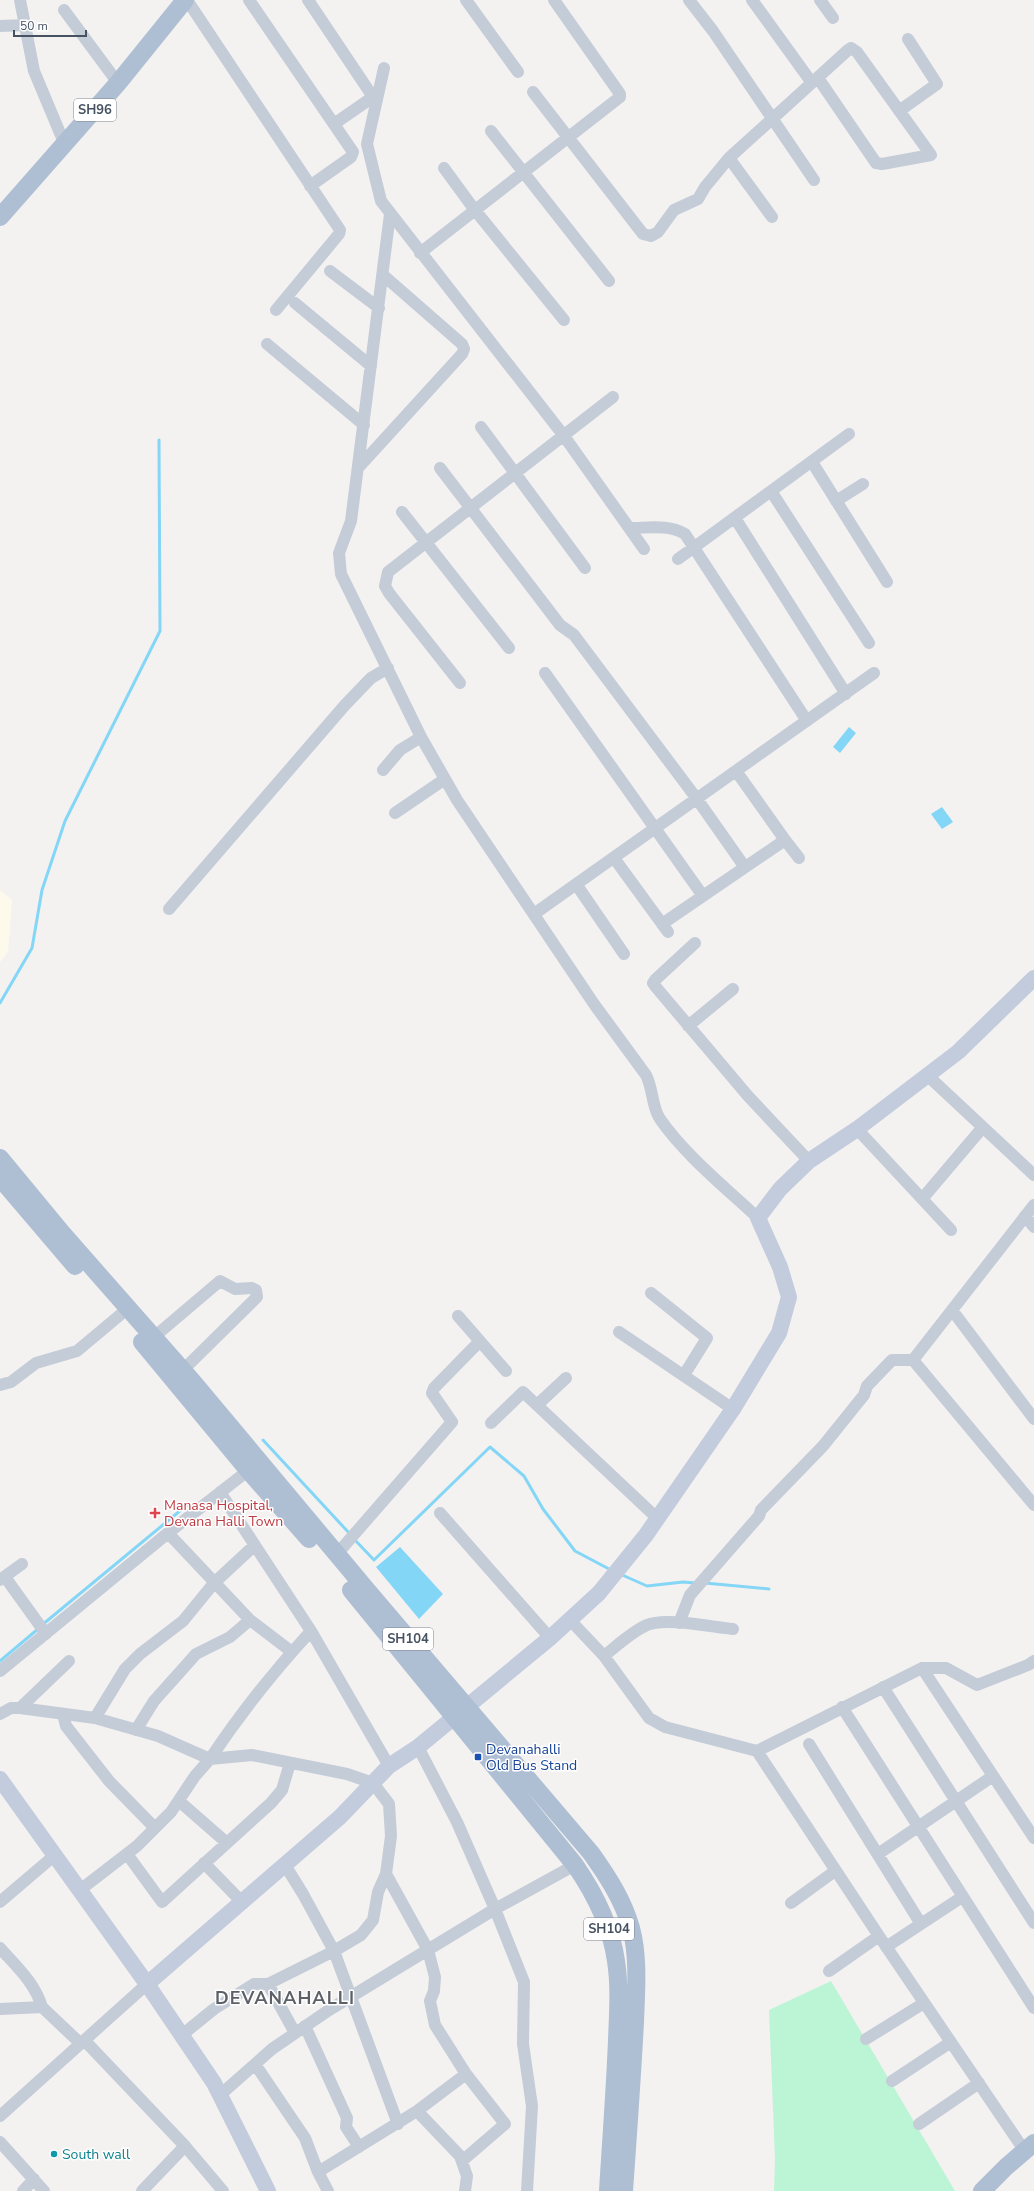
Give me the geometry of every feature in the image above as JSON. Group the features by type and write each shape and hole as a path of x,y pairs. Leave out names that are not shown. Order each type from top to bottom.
{"main road":[{"name":"SH96","path":"0,217 118,84 186,0"},
{"name":"SH104","path":"0,1158 62,1233 183,1370 305,1534 461,1712 599,1864 620,1899 631,1929 635,1963 635,2006 624,2191"},
{"name":"SH104","path":"0,1178 52,1241 255,1466 337,1554 461,1712 592,1889 609,1929 616,1961 618,2014 608,2191"},
{"path":"982,2191 1029,2147"}],"street":[{"path":"20,0 34,71 65,145"},
{"path":"186,0 340,233 276,310"},
{"path":"249,0 353,152 352,155 310,186"},
{"path":"308,0 371,94 370,99 334,124"},
{"path":"466,0 518,72"},
{"path":"420,253 523,171 618,101 620,94 554,0"},
{"path":"534,92 646,236 651,236 658,232 674,210 698,199 705,187 729,158 773,119 815,80 848,50 854,49 931,155 882,164 876,163 815,80 752,0"},
{"path":"820,0 833,18"},
{"path":"693,1 814,180"},
{"path":"64,10 118,84"},
{"path":"0,26 26,25"},
{"path":"899,111 937,84 908,38"},
{"path":"384,68 367,144 381,201 564,436 644,549"},
{"path":"491,131 610,281"},
{"path":"729,158 772,217"},
{"path":"444,168 474,209 564,320"},
{"path":"0,2116 147,1984 340,1817 389,1766 418,1748 550,1638 599,1593 658,1519 734,1409 779,1333 789,1298 780,1267 758,1218 698,1162 660,1119 651,1085 646,1075 594,1004 457,800 422,737 340,574 339,553 351,521 390,214"},
{"path":"330,271 379,308"},
{"path":"358,468 462,354 464,349 462,344 383,275"},
{"path":"296,303 371,366"},
{"path":"267,344 364,425"},
{"path":"460,683 385,586 388,572 613,398"},
{"path":"481,427 585,568"},
{"path":"678,559 849,434"},
{"path":"812,462 887,582"},
{"path":"440,468 560,625 574,635 697,799 744,866"},
{"path":"836,500 863,484"},
{"path":"771,491 869,643"},
{"path":"402,512 509,648"},
{"path":"735,518 846,694"},
{"path":"629,528 678,529 685,534 807,722"},
{"path":"169,910 345,705 371,678 388,668"},
{"path":"545,673 703,896"},
{"path":"534,914 874,674"},
{"path":"383,770 400,750 422,737"},
{"path":"736,771 799,858"},
{"path":"395,813 445,779"},
{"path":"614,858 665,928 703,896 744,866 785,840"},
{"path":"576,884 624,954"},
{"path":"695,943 653,983 748,1096 809,1161"},
{"path":"758,1218 780,1189 809,1161 857,1128 958,1052 1034,978"},
{"path":"688,1026 733,989"},
{"path":"927,1075 1034,1175"},
{"path":"922,1199 982,1127"},
{"path":"857,1128 951,1230"},
{"path":"913,1360 1034,1205"},
{"path":"1025,1216 1034,1227"},
{"path":"154,1337 220,1281 235,1289 252,1288 256,1290 257,1297 183,1370"},
{"path":"651,1294 707,1338 684,1375"},
{"path":"952,1310 1034,1419"},
{"path":"0,1385 11,1382 36,1363 77,1351 120,1315"},
{"path":"458,1316 506,1371"},
{"path":"619,1332 734,1409"},
{"path":"337,1554 452,1422 432,1393 434,1388 480,1340"},
{"path":"679,1623 690,1596 759,1516 761,1510 823,1446 864,1395 867,1386 892,1360 913,1360"},
{"path":"913,1360 1034,1505"},
{"path":"536,1405 566,1378"},
{"path":"491,1423 523,1392 658,1519"},
{"path":"0,1671 168,1533 255,1466"},
{"path":"220,1492 311,1631 389,1766"},
{"path":"440,1513 550,1638"},
{"path":"168,1533 250,1620 292,1652"},
{"path":"95,1718 125,1669 140,1654 183,1621 214,1583 255,1545"},
{"path":"22,1564 2,1578 46,1634"},
{"path":"136,1730 154,1701 196,1654 230,1637 250,1620"},
{"path":"570,1620 604,1656 649,1718 665,1727 757,1751 922,1668 946,1668 977,1685 1028,1665 1034,1660"},
{"path":"604,1656 633,1633 648,1624 664,1622 732,1629"},
{"path":"80,1890 127,1854 171,1812 195,1776 210,1759 232,1727 292,1652 311,1631"},
{"path":"20,1708 69,1661"},
{"path":"922,1668 1034,1838"},
{"path":"883,1687 1034,1923"},
{"path":"842,1707 917,1827 1033,2006"},
{"path":"0,1714 11,1708 20,1708 95,1718 158,1736 210,1759 252,1755 347,1774 372,1783 389,1804 391,1836 386,1874 378,1892 373,1920 361,1934 334,1950 268,1984 254,1984 214,2010 182,2035"},
{"path":"63,1714 66,1726 109,1781 155,1828"},
{"path":"809,1744 921,1924"},
{"path":"418,1748 457,1822 495,1909 524,1982 523,2044 532,2106 527,2191"},
{"path":"757,1751 835,1871 924,2003 979,2083 1029,2147"},
{"path":"127,1854 162,1902 271,1803 282,1790 290,1763"},
{"path":"878,1854 993,1776"},
{"path":"0,1780 147,1984 214,2083 266,2190"},
{"path":"178,1801 227,1843"},
{"path":"0,1902 55,1855"},
{"path":"204,1863 242,1902"},
{"path":"285,1865 334,1950 398,2124"},
{"path":"220,2095 272,2049 352,1996 495,1909 575,1865"},
{"path":"791,1903 835,1871"},
{"path":"386,1874 428,1950 435,1977 434,1991 430,2001 435,2026 466,2074 504,2124 462,2161"},
{"path":"886,1947 962,1897"},
{"path":"829,1971 879,1936"},
{"path":"0,1948 30,1981 39,1996 42,2007 83,2043 185,2146 223,2191"},
{"path":"268,1984 300,2030 347,2118 346,2127 359,2147"},
{"path":"866,2039 924,2003"},
{"path":"0,2009 42,2007"},
{"path":"892,2080 951,2042"},
{"path":"255,2064 305,2138 318,2172 328,2191"},
{"path":"318,2172 417,2112 466,2074"},
{"path":"919,2124 979,2083"},
{"path":"417,2112 460,2156 467,2176 465,2191"},
{"path":"0,2142 44,2191"},
{"path":"142,2191 185,2146"},
{"path":"23,2191 34,2179"}],"shaded area":[{"path":"0,890 12,900 8,952 0,962"}],"green space":[{"path":"831,1981 955,2191 774,2191 775,2160 769,2010"}],"water":[{"path":"849,727 856,733 840,753 833,747"},
{"path":"942,807 953,822 942,829 931,814"},
{"path":"400,1547 443,1594 419,1619 376,1567"}],"waterway":[{"path":"0,1003 32,948 42,890 65,821 160,631 159,440"},
{"path":"263,1440 350,1534"},
{"path":"354,1539 374,1560 490,1447 524,1476 543,1509 575,1551 611,1570"},
{"path":"42,1625 187,1505"},
{"path":"620,1574 647,1586 683,1582 695,1583"},
{"path":"705,1583 769,1589"},
{"path":"0,1661 38,1629"}],"place":[{"name":"Manasa Hospital, Devana Halli Town","path":"155,1513"},
{"name":"Devanahalli Old Bus Stand","path":"478,1757"},
{"name":"South wall","path":"54,2154"}],"district":[{"name":"DEVANAHALLI","path":"285,1998"}]}
